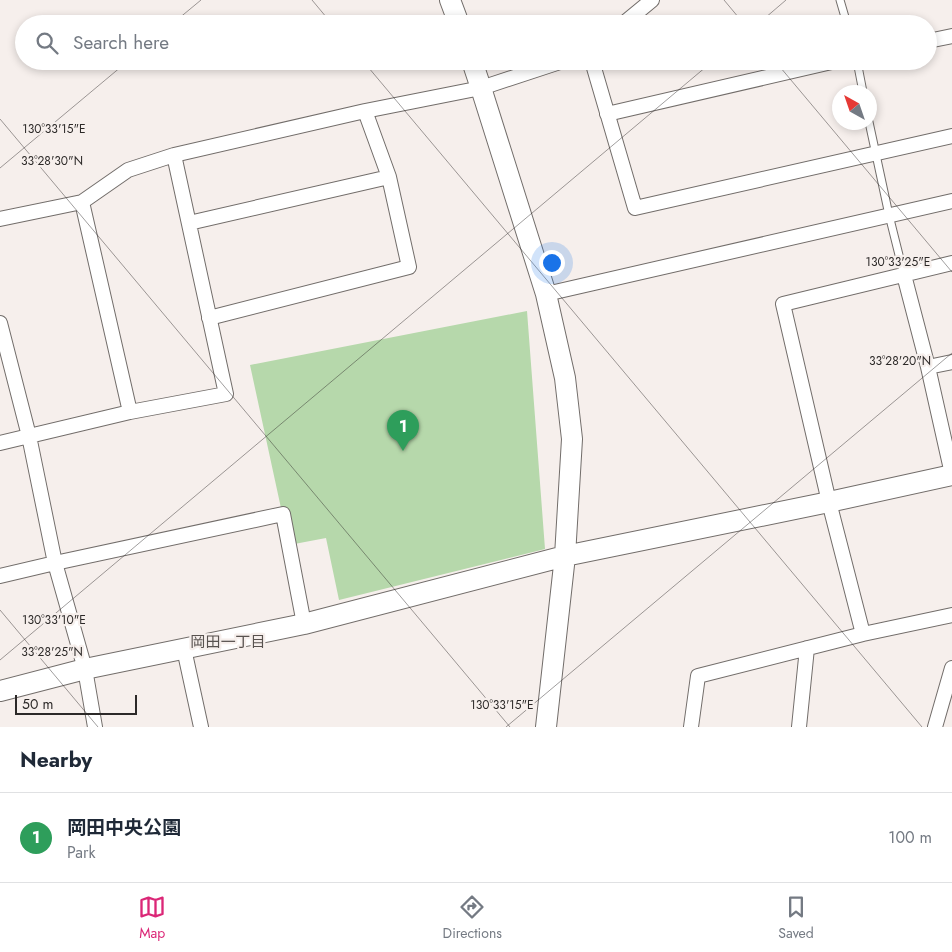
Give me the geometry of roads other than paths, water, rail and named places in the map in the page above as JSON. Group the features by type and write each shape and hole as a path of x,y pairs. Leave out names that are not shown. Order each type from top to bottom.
{"street":[{"path":"450,0 455,15"},
{"path":"634,15 652,0"},
{"path":"937,39 952,36"},
{"path":"475,70 546,294 564,378 572,439 565,556 546,727"},
{"path":"0,219 82,202 128,170 174,155 365,111 482,88 536,70"},
{"path":"595,70 635,208 952,136"},
{"path":"607,114 797,70"},
{"path":"209,318 410,267 389,177 365,111"},
{"path":"0,442 130,412 226,394 174,155"},
{"path":"189,223 389,177"},
{"path":"546,294 952,201"},
{"path":"82,202 130,412"},
{"path":"863,634 829,502 783,304 952,263"},
{"path":"0,691 85,669 304,624 565,556 952,475 928,367 904,274"},
{"path":"0,324 29,436 55,563 85,669 95,727"},
{"path":"928,367 952,362"},
{"path":"0,576 283,514 304,624"},
{"path":"691,727 698,676 863,634 952,616"},
{"path":"799,727 807,648"},
{"path":"184,649 201,727"},
{"path":"935,727 952,668"}],"lane":[{"path":"840,0 844,15"},
{"path":"859,70 862,85"},
{"path":"872,130 889,215 904,274"}],"place":[{"name":"岡田中央公園","path":"403,451"}],"district":[{"name":"岡田一丁目","path":"228,642"}]}
